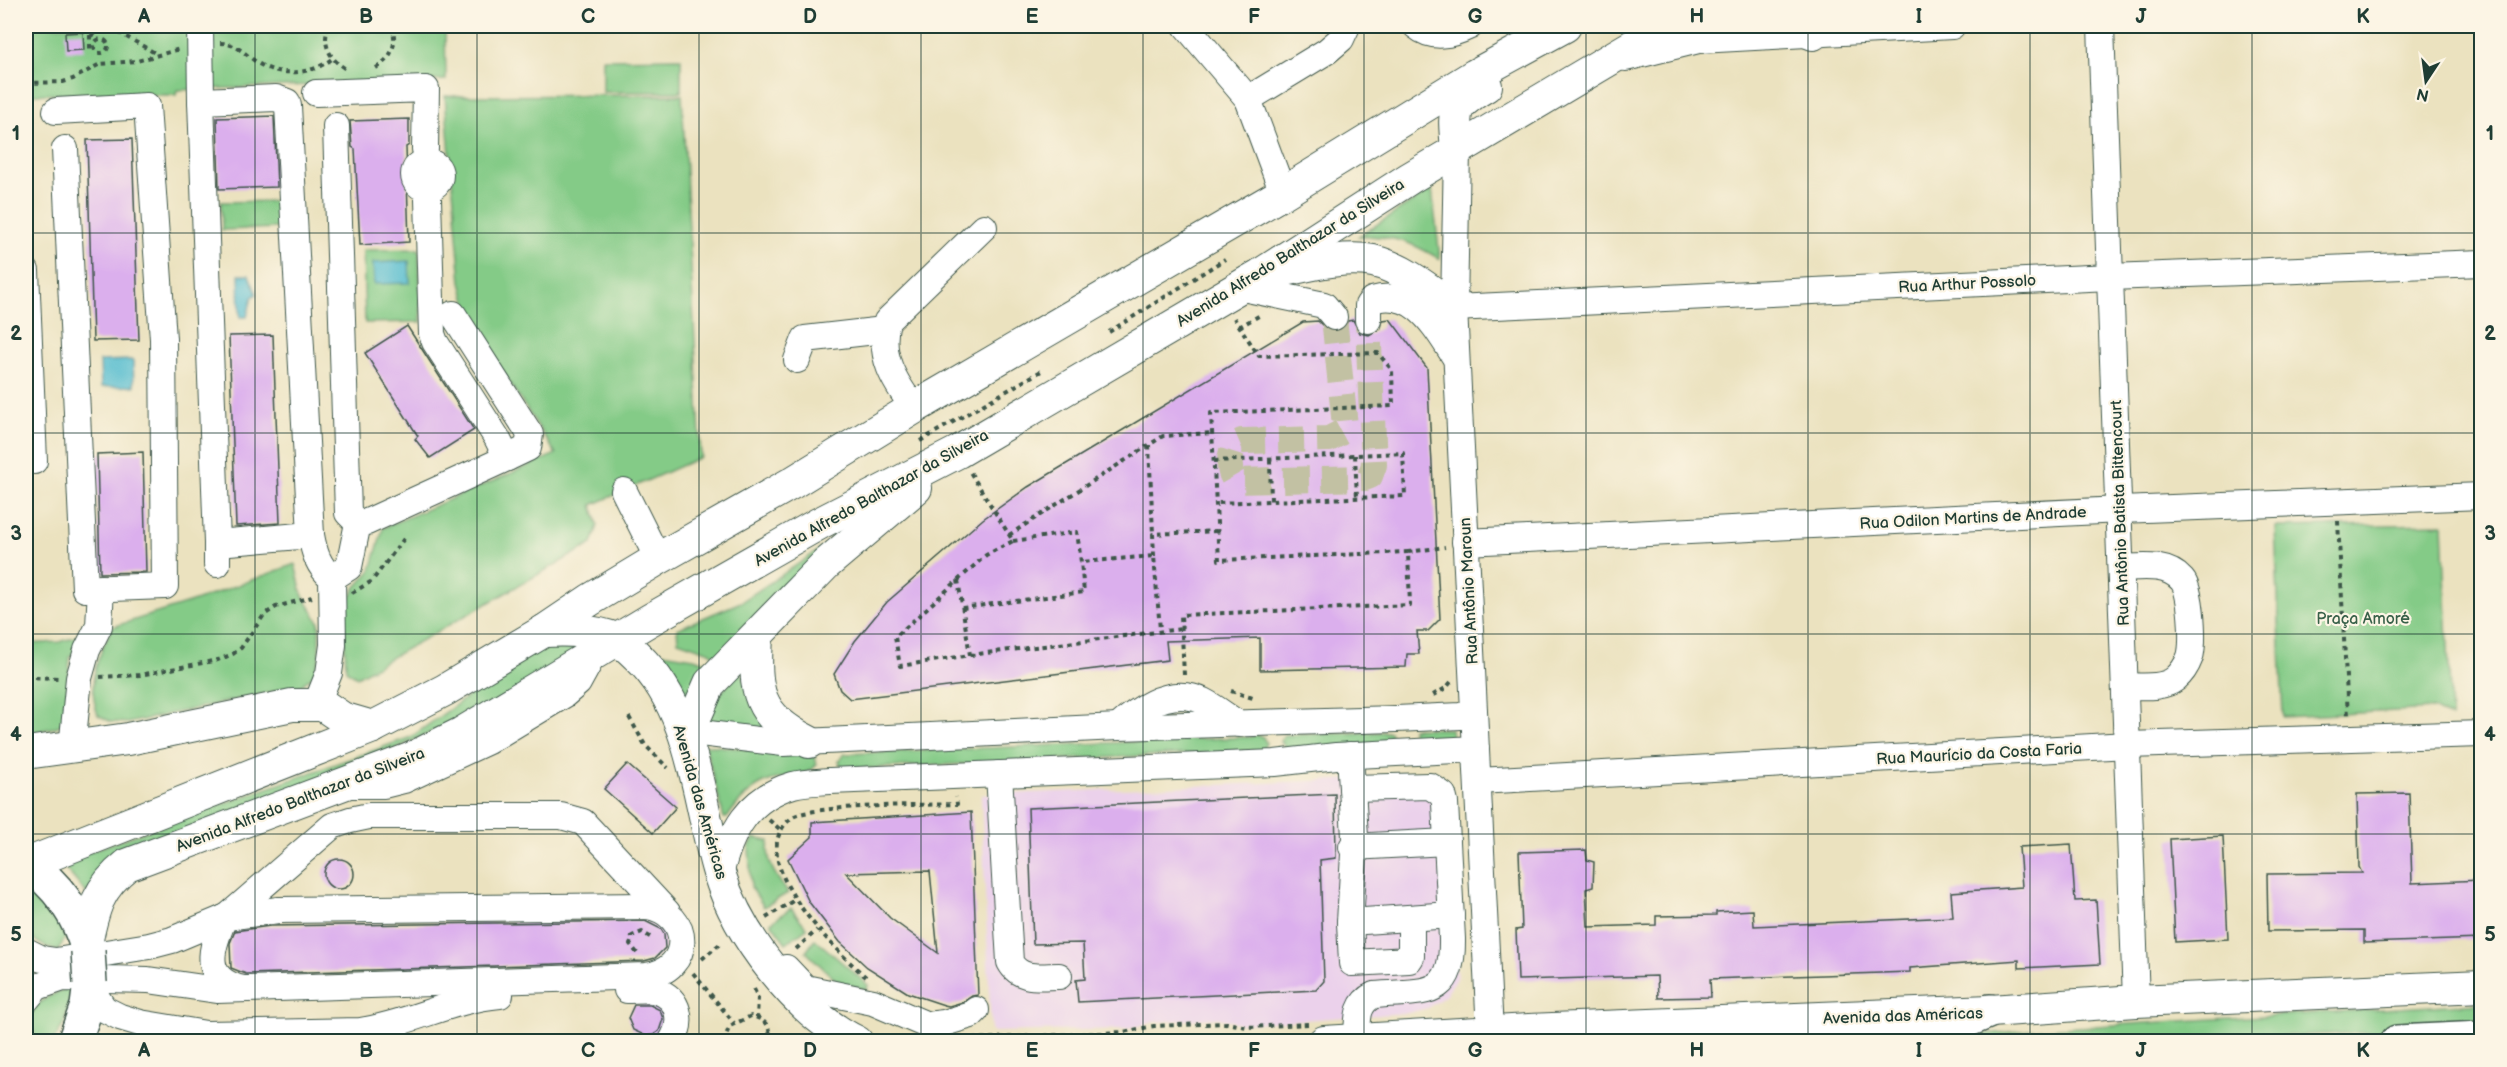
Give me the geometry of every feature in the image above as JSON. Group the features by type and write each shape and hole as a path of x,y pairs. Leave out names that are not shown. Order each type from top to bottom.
{"highway":[{"path":"26,864 58,890 79,924 87,947 90,985 87,1006 74,1041"},
{"path":"1750,1041 1940,1032 1990,1011"},
{"path":"2397,1041 2481,1038"}],"main road":[{"path":"1457,150 1456,112 1462,100 1583,26"},
{"name":"Avenida Alfredo Balthazar da Silveira","path":"87,947 93,909 101,891 113,876 127,865 410,759 462,733 606,646 820,523 958,452 1239,286 1457,150 1666,26"},
{"path":"26,864 373,726 445,690 658,559 1283,193 1549,29"},
{"path":"1239,286 1349,260 1373,261 1402,272 1454,308"},
{"path":"684,732 697,713 710,683 826,564 958,452"},
{"path":"544,631 590,632 606,646"},
{"path":"757,636 756,682 760,699 771,715 788,731 820,742"},
{"name":"Avenida das Américas","path":"606,646 648,666 684,732 720,875 743,929 763,958 792,992 819,1015 857,1041"},
{"path":"26,753 128,740 292,705 317,703 342,718 373,726"},
{"name":"Avenida das Américas","path":"1318,1033 1358,1040 2481,986"}],"street":[{"path":"200,26 217,554 313,544"},
{"path":"1186,26 1248,99 1283,193"},
{"path":"1248,99 1327,51 1341,39 1347,26"},
{"path":"1416,26 1435,36 1447,35 1470,26"},
{"path":"1597,66 1664,47 1699,40 1803,30 1952,26"},
{"name":"Rua Antônio Batista Bittencourt","path":"2101,26 2136,1001"},
{"path":"316,93 426,89 426,174 432,334 507,458"},
{"path":"201,101 276,98 287,102 313,544 321,567 332,587 332,654 329,673 317,703"},
{"path":"56,111 147,106 163,339 165,586 85,589 65,149"},
{"path":"332,587 349,567 355,533 348,513 336,126"},
{"name":"Rua Antônio Maroun","path":"1457,150 1454,308 1490,1032"},
{"path":"914,408 894,381 884,349 886,321 984,227"},
{"name":"Rua Arthur Possolo","path":"1454,308 2110,277 2481,263"},
{"path":"26,271 34,461"},
{"path":"1239,286 1324,305 1334,317"},
{"path":"1368,320 1368,305 1372,300 1394,297 1410,303 1428,316 1456,358"},
{"path":"355,533 368,522 528,448 530,434 453,314"},
{"path":"797,360 805,339 884,330"},
{"path":"624,491 658,559"},
{"name":"Rua Odilon Martins de Andrade","path":"1466,542 2120,510 2481,496"},
{"path":"2122,568 2158,567 2183,581 2188,592 2192,642 2190,657 2184,670 2173,681 2158,686 2126,686"},
{"path":"72,748 79,678 87,650 99,626 101,588"},
{"path":"1118,727 1137,710 1156,700 1185,696 1202,700 1239,724"},
{"path":"684,732 783,743 1118,727 1396,719 1461,716 1474,712"},
{"path":"1391,753 1402,739 1402,729 1396,719"},
{"path":"1274,723 1275,763"},
{"name":"Rua Maurício da Costa Faria","path":"1478,781 2128,745 2481,734"},
{"path":"820,742 830,781"},
{"path":"720,875 726,848 739,823 756,805 774,791 795,784 1275,763 1350,755 1476,748"},
{"path":"1350,755 1355,837 1352,847 1350,922 1352,963 1408,960 1412,957 1411,918"},
{"path":"999,774 1010,962 1015,971 1023,975 1059,976"},
{"path":"1352,788 1431,786 1438,790 1445,803 1451,915 1452,961 1443,982 1434,989 1374,995 1366,999 1361,1004 1358,1015 1358,1040"},
{"path":"26,1000 37,987 63,978 148,980 197,988 243,989 653,976 671,966 681,949 679,928 672,917 583,822 561,816 369,816 332,826 226,917 212,950 212,963 222,980 243,989"},
{"path":"1352,847 1447,843"},
{"path":"26,951 42,959 57,961 149,946 172,940 226,917 278,910 647,906 660,909 672,917"},
{"path":"1350,922 1451,915"},
{"path":"743,929 763,940 805,988 873,1002 920,1024 938,1024 971,1015 976,1010"},
{"path":"90,985 104,1009 120,1017 140,1023 206,1034 360,1031 408,1020 472,998 498,995 648,990 664,994 676,1007 679,1025 671,1041"}],"path":[{"path":"90,49 91,26 116,31 158,54"},
{"path":"329,26 326,42 329,53 335,62 345,69 356,72"},
{"path":"368,72 386,61 392,51 394,41 391,26"},
{"path":"90,36 101,28"},
{"path":"1239,286 1239,327 1258,356 1378,353 1392,370 1393,406 1211,413 1219,560 1436,550 1466,542"},
{"path":"1239,327 1291,298"},
{"path":"1009,535 1163,436 1212,433"},
{"path":"1149,445 1152,534 1160,630"},
{"path":"958,452 1013,541"},
{"path":"1214,461 1403,453 1405,496 1216,503"},
{"path":"1355,455 1357,498"},
{"path":"1270,460 1272,501"},
{"path":"2337,502 2349,738"},
{"path":"1152,534 1218,531"},
{"path":"962,609 1084,592 1077,532 1013,541 986,555 895,638 900,666 1181,629"},
{"path":"26,677 79,678 140,675 218,660 241,648 264,615 276,607 332,587 349,595 372,581 406,536"},
{"path":"1185,696 1181,615 1410,605 1408,552"},
{"path":"1081,562 1154,556"},
{"path":"958,580 970,656"},
{"path":"1432,696 1446,688 1453,679"},
{"path":"1221,687 1258,700"},
{"path":"871,981 834,950 817,930 785,882 778,861 777,844 782,831 794,817 823,810 889,801 897,797"},
{"path":"846,802 868,805 957,804"},
{"path":"760,823 773,812"},
{"path":"766,818 782,831"},
{"path":"734,1023 693,973 703,957 743,929 763,920 796,898"},
{"path":"635,929 650,930 656,942"},
{"path":"789,956 817,930"},
{"path":"642,955 632,949 631,939 639,932 650,937"},
{"path":"727,1041 728,1030 734,1023 751,1016 762,1020 769,1029 770,1041"},
{"path":"938,1024 946,1038 962,1040 1123,1032 1154,1026 1206,1023 1227,1023 1318,1033"}],"shaded area":[{"path":"1428,776 1457,977 1446,995 1428,1008 1408,1013 1241,1024 1219,1018 1154,1022 1127,1029 991,1032 981,795"}],"green space":[{"path":"26,26 445,26 446,80 177,90 176,95 26,94"},
{"path":"681,58 681,92 603,92 603,59"},
{"path":"682,95 701,457 592,505 598,525 592,544 357,677 346,670 344,623 349,600 356,587 371,570 383,528 556,454 472,325 461,282 445,96"},
{"path":"1432,189 1440,259 1401,241 1359,236"},
{"path":"279,201 280,228 222,230 221,202"},
{"path":"419,249 421,322 365,323 363,250"},
{"name":"Praça Amoré","path":"2443,524 2451,719 2434,709 2283,717 2275,527"},
{"path":"825,546 719,660 710,652 678,641 677,629 741,602"},
{"path":"295,564 302,594 319,622 319,659 314,675 300,686 128,723 111,722 98,715 93,680 98,659 112,627 195,601"},
{"path":"87,633 70,657 65,722 56,727 26,734 26,644 60,642"},
{"path":"585,644 526,688 86,893 60,862 411,737 513,664 544,646"},
{"path":"650,651 694,658 714,665 689,702"},
{"path":"740,670 769,733 706,725 709,707"},
{"path":"1412,728 1451,729 1452,740 1413,745"},
{"path":"1390,732 1392,737 1390,743 1288,750 1281,742 1284,735"},
{"path":"1256,735 1263,737 1266,743 1263,749 1257,751 847,769 841,766 839,761 845,754"},
{"path":"705,745 814,755 817,764 808,771 795,776 769,781 757,787 740,801 727,818 724,818"},
{"path":"754,838 769,841 770,862 788,893 764,907 751,887 749,847"},
{"path":"26,888 61,921 65,938 58,951 30,936 26,921"},
{"path":"791,908 807,928 786,943 771,923"},
{"path":"815,939 868,985 867,990 838,982 806,952"},
{"path":"67,988 72,989 64,1024 53,1041 36,1041 31,1023 33,1010 49,997"},
{"path":"2481,1003 2481,1028 2120,1042 1887,1042 2046,1029"}],"water":[{"path":"409,261 410,283 374,284 373,263"},
{"path":"239,275 249,275 257,294 252,297 247,317 240,317"},
{"path":"133,360 134,386 101,387 100,361"}],"building":[{"path":"83,32 84,50 66,51 65,33"},
{"path":"274,116 277,187 219,189 217,118"},
{"path":"409,119 409,145 406,147 409,242 360,245 355,149 352,147 350,121"},
{"path":"132,139 139,340 93,341 87,140"},
{"path":"1390,319 1427,368 1440,619 1428,631 1417,631 1419,654 1407,654 1406,667 1260,670 1260,638 1166,641 1168,660 850,699 840,690 834,674 855,641 887,602 983,519 1028,487 1303,322 1318,321 1328,331 1336,332 1344,328 1348,321 1353,320 1360,333 1369,335 1381,328 1383,320"},
{"path":"407,326 474,430 430,458 415,439 418,436 365,353"},
{"path":"273,335 280,523 236,526 229,336"},
{"path":"143,452 146,572 100,573 97,454"},
{"path":"627,764 676,807 653,833 604,789"},
{"path":"2409,793 2412,883 2481,880 2481,939 2364,943 2364,930 2268,931 2267,874 2362,873 2359,867 2357,794"},
{"path":"1335,794 1336,858 1320,860 1324,981 1316,990 1078,1002 1076,980 1085,979 1083,943 1033,944 1028,808"},
{"path":"971,812 978,995 949,1006 908,993 867,967 840,942 809,902 788,859 812,837 812,822","holes":["930,871 938,953 890,918 846,873"]},
{"path":"2223,836 2228,939 2175,942 2170,839"},
{"path":"2071,844 2075,901 2096,900 2100,964 2019,968 2019,960 1910,968 1910,972 1710,979 1711,997 1658,998 1657,976 1518,980 1516,930 1522,929 1519,852 1586,850 1587,860 1594,862 1593,887 1586,889 1588,927 1656,925 1656,916 1716,915 1716,912 1753,910 1754,926 1953,917 1951,892 2022,887 2019,847"},
{"path":"339,859 345,860 353,868 353,880 345,888 339,889 333,888 325,880 324,874 325,868 333,860"},
{"path":"645,921 661,929 664,934 665,948 655,958 644,961 246,974 231,968 230,943 235,931 270,926"},
{"path":"634,1005 650,1005 660,1010 663,1019 659,1031 646,1036 633,1030 628,1018"}],"tunnel":[{"path":"1334,317 1345,426 1342,432 1329,439 1242,441 1235,444 1230,463 1231,473 1236,481 1365,478 1370,476 1374,465 1368,320"}]}
